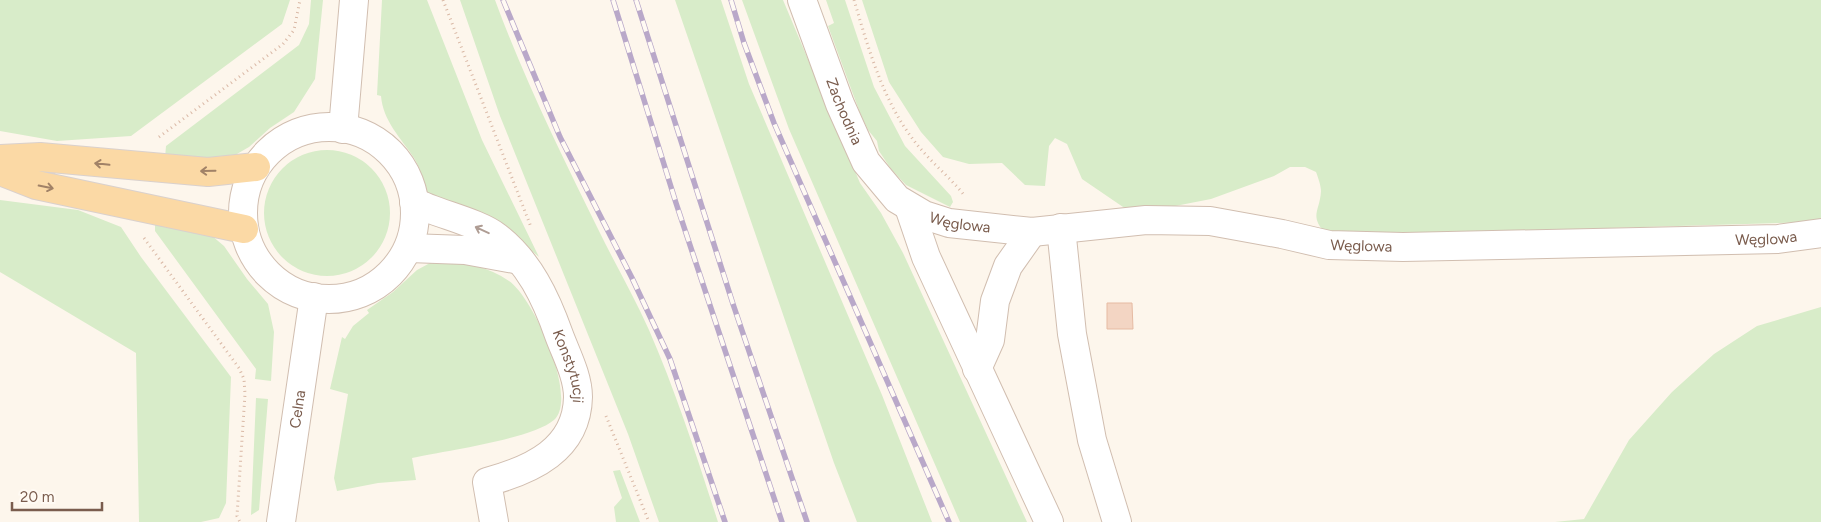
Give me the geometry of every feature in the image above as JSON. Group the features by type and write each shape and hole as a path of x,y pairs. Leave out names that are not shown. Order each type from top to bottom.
{"main road":[{"path":"0,159 40,158 208,172 256,167"},
{"path":"0,171 36,185 244,229"}],"street":[{"path":"343,129 354,0"},
{"name":"Zachodnia","path":"802,0 840,104 866,162 897,199 909,207"},
{"path":"323,128 343,129 364,135 382,146 398,162 410,186 414,202 415,223 408,248 383,279 365,291 344,298 314,297 300,294 280,284 263,269 251,250 244,229 244,197 256,167 269,151 303,131 323,128"},
{"path":"414,202 496,236 520,260"},
{"path":"909,207 926,257 1050,522"},
{"name":"Węglowa","path":"909,207 949,224 1032,232 1146,220 1210,222 1282,234 1330,245 1403,247 1778,239 1811,236 1821,233"},
{"path":"1061,228 1072,334 1090,430 1116,522"},
{"path":"977,369 990,340 995,301 1008,266 1032,232"},
{"path":"408,248 465,250 520,260"},
{"name":"Konstytucji","path":"494,522 487,482 518,474 551,455 565,440 574,420 578,396 574,374 545,298 520,260"},
{"name":"Celna","path":"281,522 314,297"}],"path":[{"path":"154,145 159,137 290,36 297,24 300,0"},
{"path":"854,0 881,83 912,138 960,191 988,228"},
{"path":"142,235 239,368 244,379 245,394 237,516 240,522"}],"green space":[{"path":"0,0 290,0 282,24 131,136 57,141 0,131"},
{"path":"311,0 323,0 315,79 294,112 270,128 249,147 230,158 165,158 166,146 299,45 309,24"},
{"path":"382,0 427,0 482,140 539,257 510,233 428,195 414,158 393,129 382,105 381,96 377,95"},
{"path":"460,0 495,0 518,59 544,117 659,353 718,522 659,522 628,434 500,116"},
{"path":"675,0 721,0 749,84 882,395 932,522 857,522 834,463"},
{"path":"742,0 783,0 860,183 881,213 903,253 1027,522 960,522 789,129"},
{"path":"826,0 845,0 874,87 905,146 951,196 953,202 950,207 906,185 891,169 879,151 877,141 868,130 860,113 828,26 834,23"},
{"path":"862,0 1821,0 1821,219 1813,222 1383,235 1325,233 1317,222 1316,217 1321,191 1316,172 1305,167 1290,167 1274,176 1211,199 1170,207 1126,209 1082,179 1067,144 1055,138 1049,146 1045,186 1025,185 1002,163 969,164 943,157 921,132 889,82"},
{"path":"327,150 351,155 372,168 385,189 390,213 385,237 372,258 351,271 327,276 303,271 282,258 269,237 264,213 269,189 282,168 303,155"},
{"path":"0,200 78,210 121,227 141,257 231,377 226,503 219,518 201,522 139,522 136,353 0,272"},
{"path":"155,218 205,230 224,246 247,279 268,304 274,332 271,381 255,379 256,369 155,231"},
{"path":"430,263 471,265 491,271 509,281 519,291 530,306 550,348 561,391 560,408 554,420 543,427 527,433 487,444 412,458 416,480 378,483 337,491 334,478 348,394 330,389 342,337 345,339 353,326 369,313 367,310 393,292 417,270"},
{"path":"1821,307 1821,522 1555,522 1584,519 1629,440 1672,392 1714,354 1757,326"},
{"path":"256,398 268,399 259,510 251,515"},
{"path":"620,470 640,522 616,522 614,507 622,498 613,471"}],"building":[{"path":"1107,303 1132,303 1133,329 1107,329"}],"railway":[{"path":"503,0 560,137 632,278 670,359 725,522"},
{"path":"613,0 676,203 782,522"},
{"path":"636,0 733,304 807,522"},
{"path":"731,0 744,43 774,123 949,522"}]}
